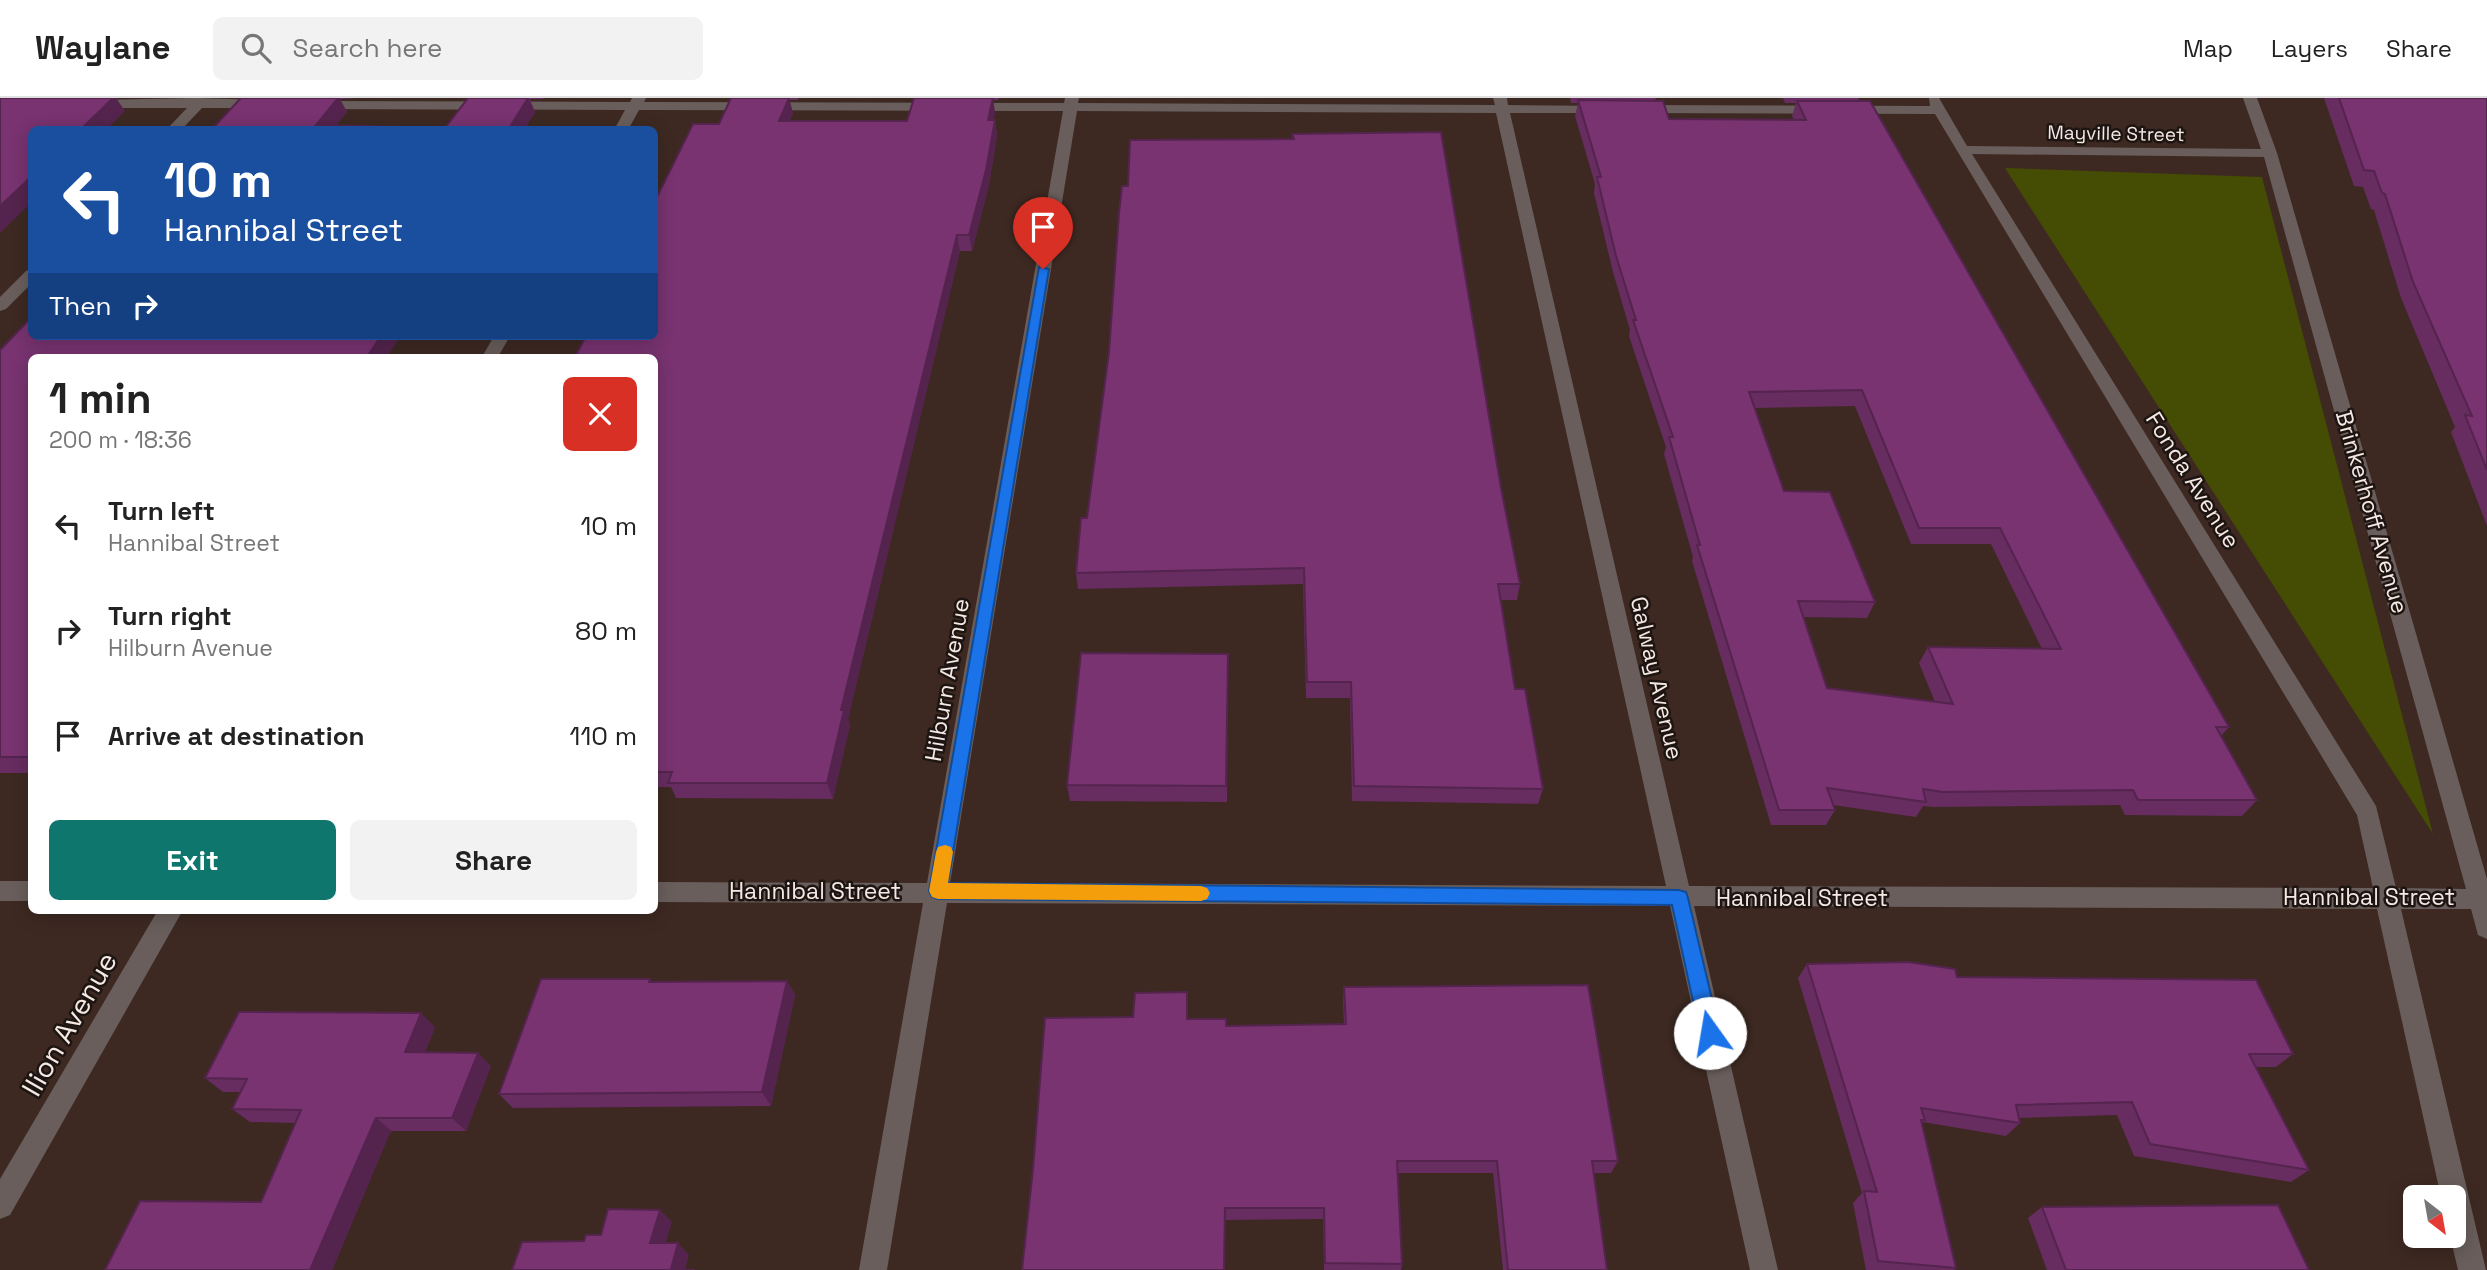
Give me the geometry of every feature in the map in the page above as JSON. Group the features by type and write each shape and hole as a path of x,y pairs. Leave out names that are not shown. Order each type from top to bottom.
{"street":[{"name":"Brinkerhoff Avenue","path":"2250,98 2270,153 2483,898 2487,928"},
{"path":"177,126 201,101"},
{"path":"79,104 201,101 287,105 637,102 1936,104"},
{"path":"623,126 637,102"},
{"name":"Hilburn Avenue","path":"873,1270 1071,103"},
{"name":"Galway Avenue","path":"1501,103 1764,1270"},
{"name":"Fonda Avenue","path":"1936,104 2368,813 2388,898"},
{"name":"Mayville Street","path":"1962,150 2270,153"},
{"path":"0,306 28,278"},
{"path":"0,891 28,891"},
{"name":"Hannibal Street","path":"658,892 938,891 1679,898 2483,898"},
{"path":"2388,898 2411,1011 2472,1270"},
{"name":"Ilion Avenue","path":"0,1205 169,914"}],"green space":[{"path":"2005,168 2262,177 2433,834"}],"building":[{"path":"0,98 113,98 84,126 28,126 28,180 0,206"},
{"path":"241,98 338,98 316,125 359,126 215,126"},
{"path":"468,98 528,98 510,126 447,126"},
{"path":"731,98 789,98 779,121 907,121 914,98 993,98 988,120 995,120 986,170 969,235 957,235 841,710 844,710 827,783 668,783 672,772 658,772 658,354 577,354 584,340 658,340 658,195 693,124 719,124"},
{"path":"2339,98 2487,98 2487,470 2465,415 2472,416 2413,282 2385,194 2382,193 2374,171 2364,170"},
{"path":"1578,100 1663,101 1669,119 1806,120 1797,101 1870,101 2229,727 2216,727 2257,800 2138,800 2133,790 1943,792 1923,789 1926,802 1827,788 1835,810 1779,810 1697,545 1700,545 1669,437 1673,437 1633,320 1636,320 1616,256 1597,177 1601,177","holes":["1862,390 1919,528 2000,528 2061,649 1928,647 1953,704 1827,688 1798,601 1875,602 1830,492 1784,491 1749,392"]},
{"path":"1441,132 1501,488 1520,584 1498,584 1515,689 1525,689 1543,789 1354,786 1351,682 1307,682 1304,568 1076,573 1081,518 1087,518 1109,352 1119,213 1122,186 1128,186 1130,140 1294,139 1292,134"},
{"path":"28,321 28,340 378,340 369,354 28,354 28,757 0,757 0,350"},
{"path":"1081,653 1228,654 1226,786 1067,785"},
{"path":"1908,962 1955,969 1957,977 2256,980 2293,1054 2249,1054 2309,1170 2150,1144 2132,1102 2016,1105 2020,1123 1921,1108 1925,1120 1921,1120 1956,1268 1878,1261 1864,1191 1877,1192 1807,964"},
{"path":"541,979 650,979 649,982 787,981 762,1092 499,1094"},
{"path":"1588,985 1618,1161 1592,1161 1607,1270 1508,1270 1497,1161 1397,1161 1402,1264 1325,1263 1324,1208 1225,1208 1224,1270 1022,1270 1045,1018 1133,1017 1135,993 1187,992 1187,1019 1226,1019 1226,1026 1346,1024 1344,987"},
{"path":"239,1012 421,1013 405,1052 478,1053 452,1118 376,1118 310,1270 105,1270 140,1201 261,1202 301,1110 232,1109 247,1079 205,1078"},
{"path":"2278,1205 2309,1270 2066,1270 2042,1207"},
{"path":"608,1209 660,1210 650,1243 678,1243 671,1269 695,1270 512,1270 522,1242 584,1241 586,1235 601,1235"}],"slow traffic":[{"path":"945,852 938,891 1201,893"}],"route":[{"path":"1043,269 938,891 1679,898 1710,1033"}]}
